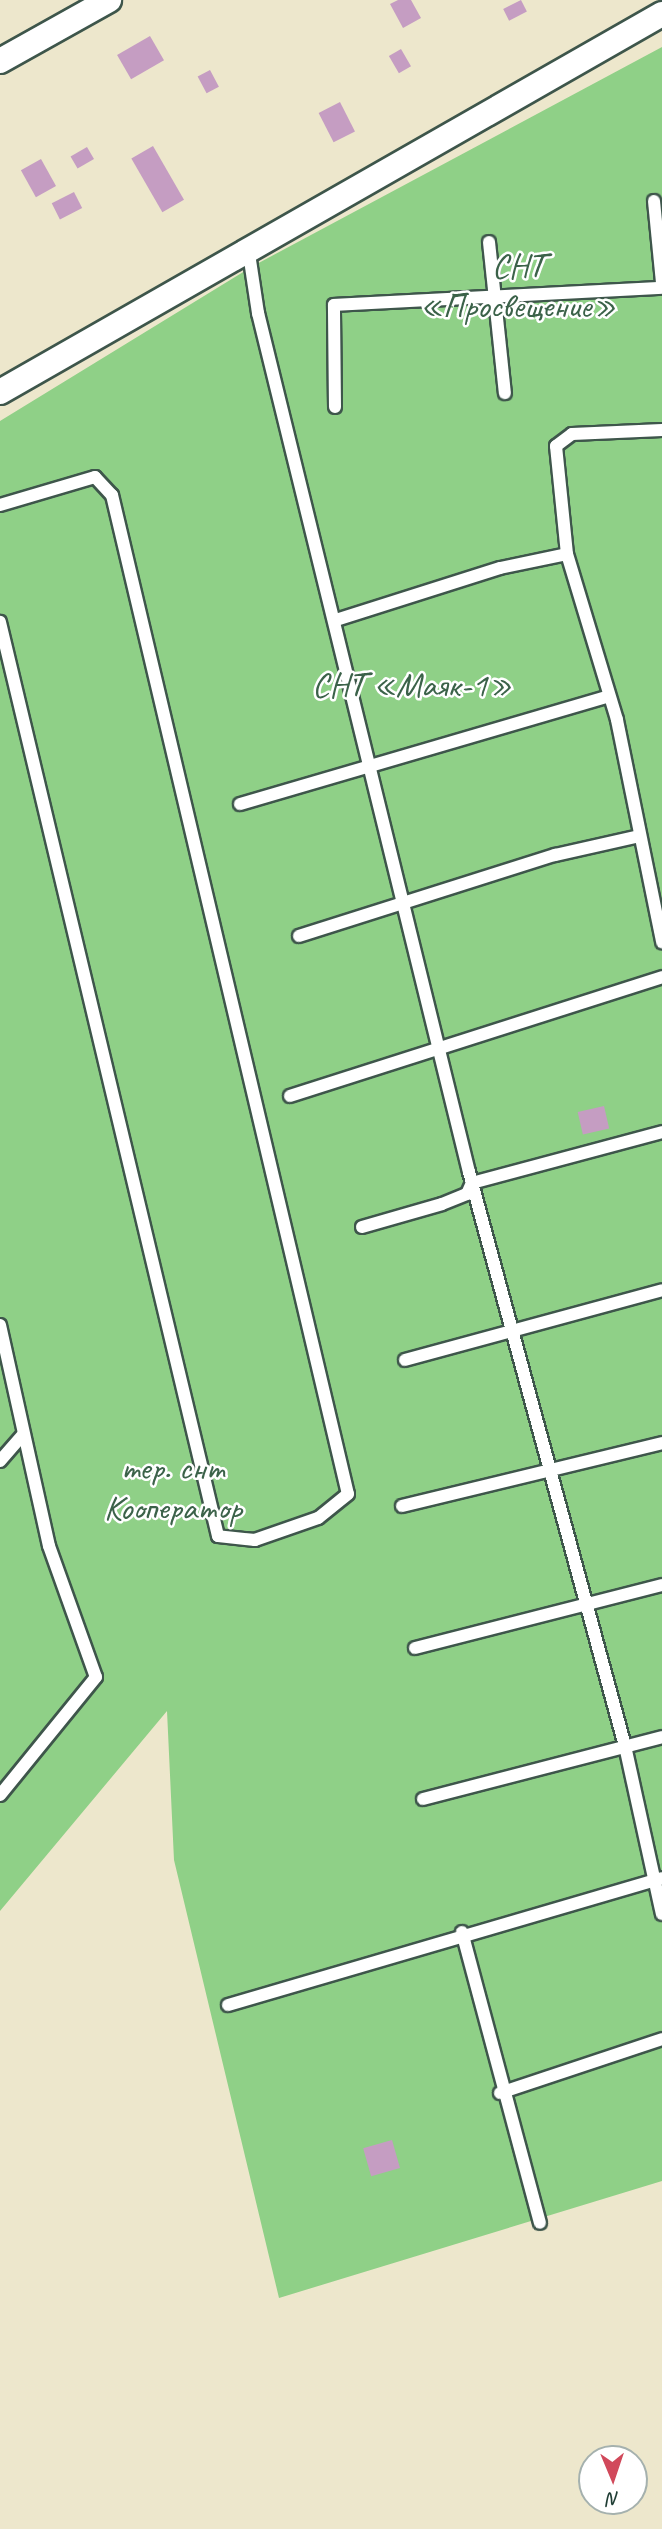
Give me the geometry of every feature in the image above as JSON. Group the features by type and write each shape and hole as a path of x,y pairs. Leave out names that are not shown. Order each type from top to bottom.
{"street":[{"path":"0,61 109,0"},
{"path":"0,392 248,247 662,14"}],"lane":[{"path":"654,201 662,283"},
{"path":"489,242 505,393"},
{"path":"248,247 258,313 373,766 472,1183 514,1327 548,1468 625,1746 658,1879 662,1914"},
{"path":"335,407 334,305 495,299 662,288"},
{"path":"662,430 562,436 556,446 566,554 605,696 617,720 662,942"},
{"path":"0,505 95,477 116,508 348,1494 318,1518 255,1540 218,1536 0,622"},
{"path":"336,620 500,568 566,554"},
{"path":"240,804 605,696"},
{"path":"299,936 405,902 640,836"},
{"path":"290,1096 662,977"},
{"path":"472,1183 662,1132"},
{"path":"362,1227 467,1194 472,1183"},
{"path":"405,1360 514,1327 662,1290"},
{"path":"0,1325 49,1546 96,1676 0,1795"},
{"path":"0,1461 23,1435"},
{"path":"402,1506 548,1468 662,1443"},
{"path":"415,1648 662,1585"},
{"path":"423,1799 662,1737"},
{"path":"228,2005 401,1958 462,1932 658,1879"},
{"path":"462,1932 500,2093 540,2223"},
{"path":"500,2093 662,2039"}],"green space":[{"name":"СНТ «Маяк-1»","path":"662,47 662,2181 279,2298 174,1860 167,1711 0,1911 0,421 253,266"}],"building":[{"path":"398,0 411,0 421,18 403,28 390,4"},
{"path":"521,0 527,12 509,21 503,9"},
{"path":"150,36 164,60 131,79 117,55"},
{"path":"401,49 411,66 399,73 389,56"},
{"path":"210,70 219,87 207,93 198,77"},
{"path":"340,102 355,131 334,142 319,113"},
{"path":"153,146 184,200 162,212 131,158"},
{"path":"87,147 94,159 78,169 71,156"},
{"path":"41,159 56,186 36,197 21,170"},
{"path":"74,192 82,208 60,219 52,203"},
{"path":"604,1106 609,1128 583,1134 578,1112"},
{"path":"392,2140 400,2168 371,2176 363,2148"}],"park label":[{"name":"СНТ «Просвещение»","path":"518,286"},
{"name":"тер. снт Кооператор","path":"173,1488"}]}
